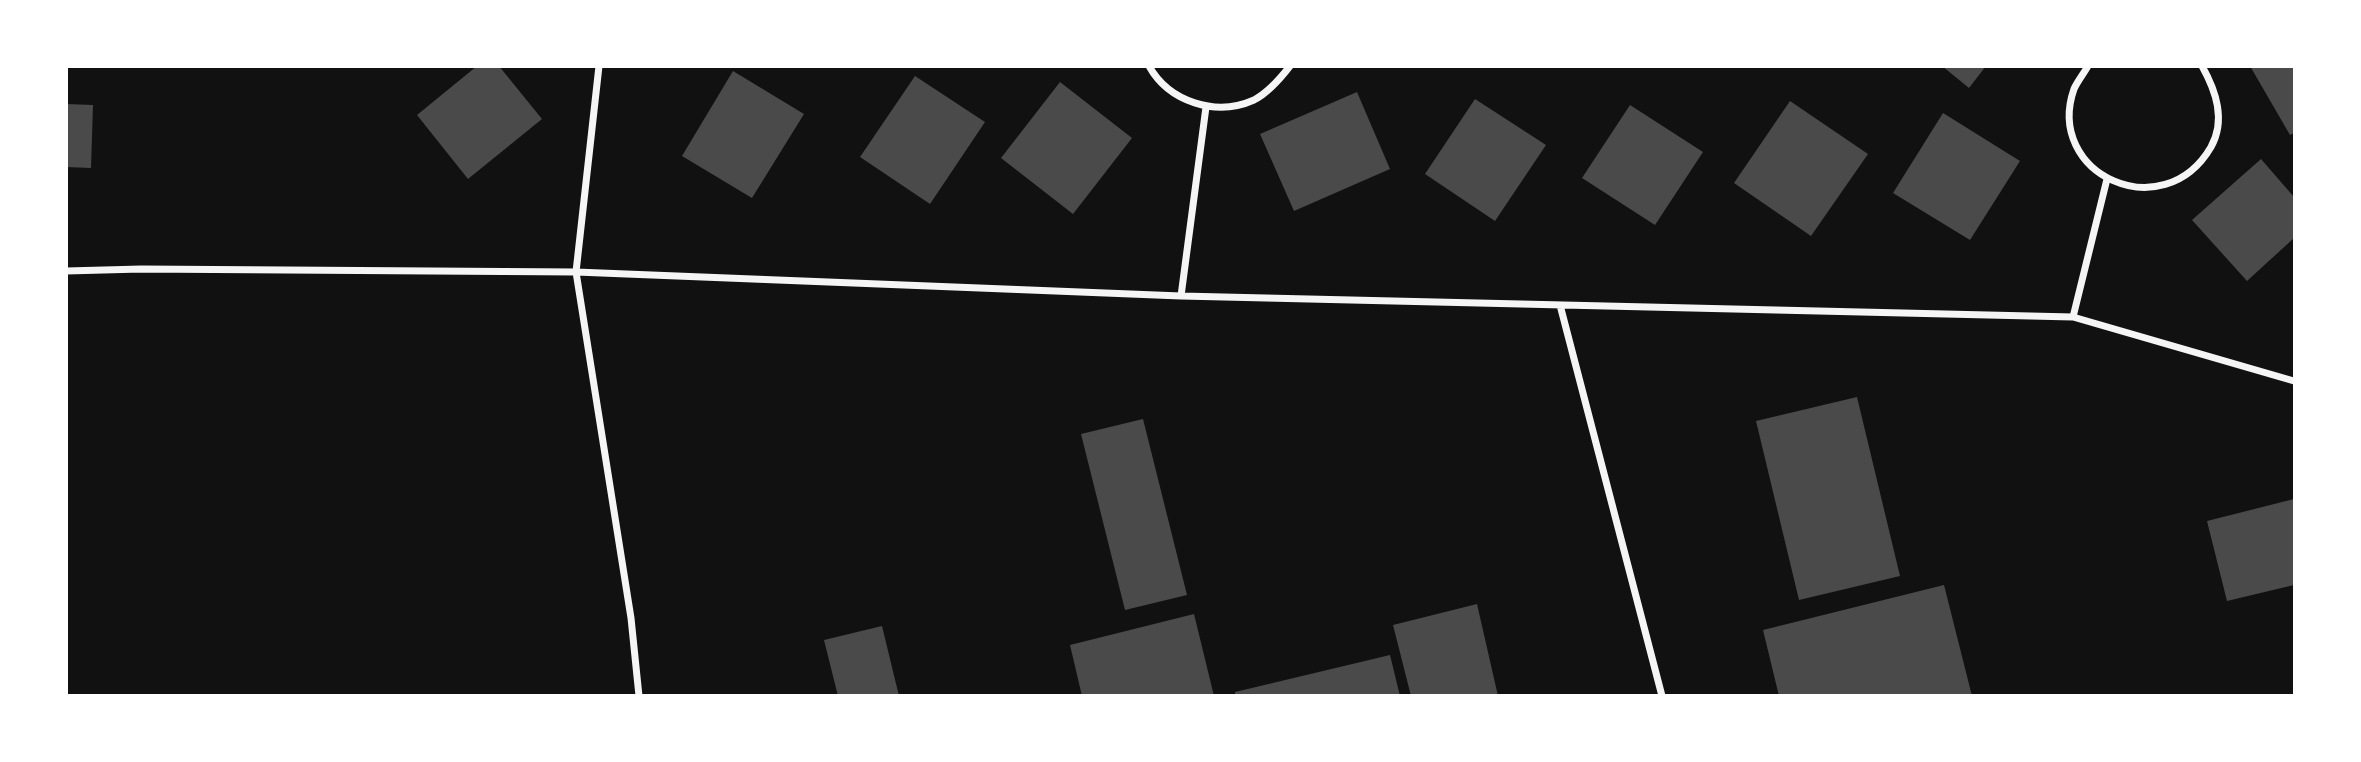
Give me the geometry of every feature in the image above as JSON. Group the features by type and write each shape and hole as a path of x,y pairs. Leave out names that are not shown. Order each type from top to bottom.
{"street":[{"path":"599,66 576,272 631,618 639,695"},
{"path":"1149,66 1156,79 1179,97 1206,107 1225,107 1253,100 1270,89 1290,66"},
{"path":"2088,66 2074,89 2070,115 2074,140 2087,162 2107,179 2142,188 2162,186 2182,179 2202,162 2214,140 2219,114 2215,89 2202,66"},
{"path":"1181,296 1206,107"},
{"path":"2073,317 2107,179"},
{"path":"66,271 141,269 576,272 1181,296 2073,317 2294,381"},
{"path":"1560,305 1662,695"}],"building":[{"path":"477,66 499,66 542,119 468,179 417,115"},
{"path":"1942,66 1986,66 1969,88"},
{"path":"2250,66 2294,66 2294,133 2290,135"},
{"path":"733,71 804,114 752,198 682,156"},
{"path":"915,76 985,122 930,204 860,157"},
{"path":"1060,82 1132,138 1073,214 1001,158"},
{"path":"1357,92 1390,169 1294,211 1260,134"},
{"path":"1475,99 1546,145 1495,221 1425,174"},
{"path":"1790,101 1868,154 1811,236 1734,183"},
{"path":"66,104 93,105 91,168 66,167"},
{"path":"1630,105 1703,152 1655,225 1582,178"},
{"path":"1943,113 2020,161 1970,240 1893,193"},
{"path":"2261,159 2294,197 2294,238 2247,281 2192,220"},
{"path":"1857,397 1900,576 1799,600 1756,421"},
{"path":"1143,419 1187,595 1125,610 1081,434"},
{"path":"2294,499 2294,585 2227,601 2207,521"},
{"path":"1944,585 1972,696 1779,696 1763,630"},
{"path":"1477,604 1498,696 1411,696 1393,625"},
{"path":"1194,614 1214,696 1082,696 1070,645"},
{"path":"882,626 899,696 838,696 824,640"},
{"path":"1390,655 1400,696 1235,696 1235,692"}]}
